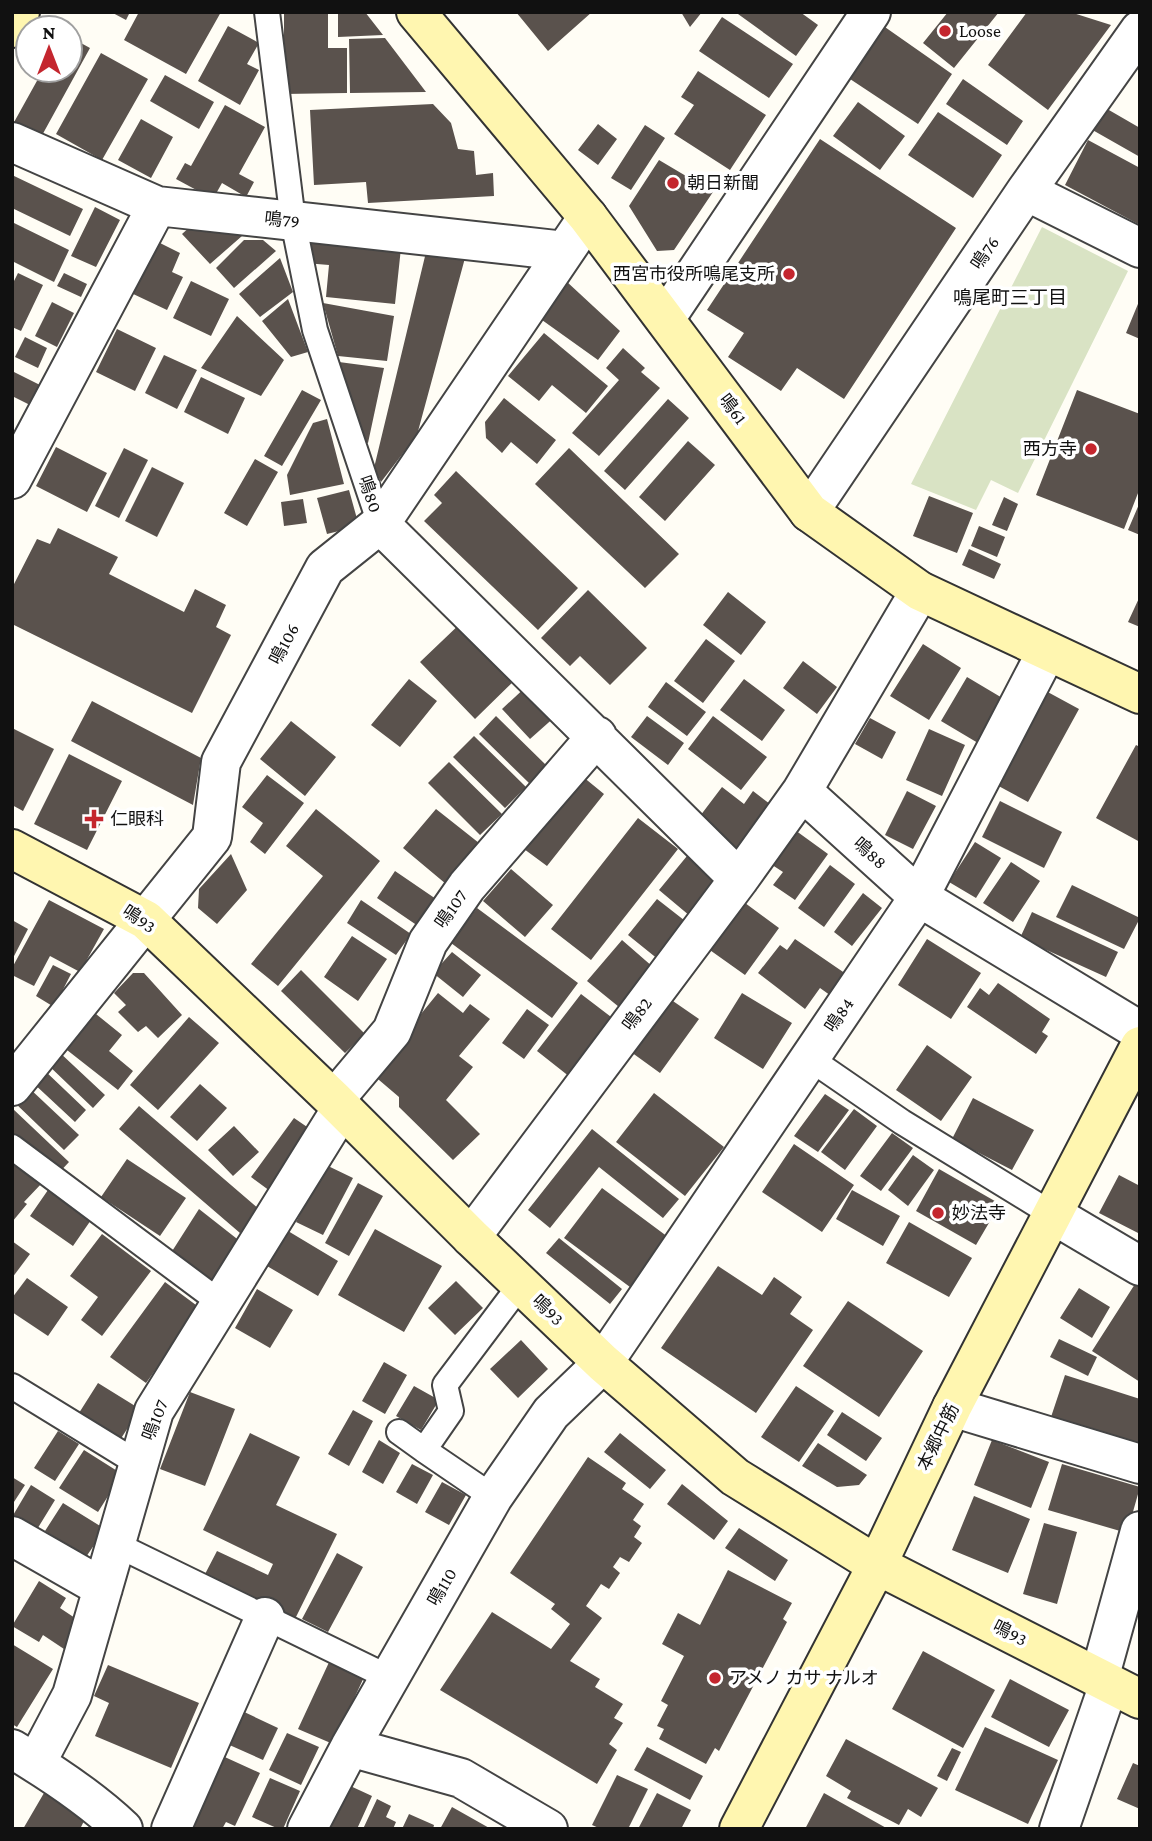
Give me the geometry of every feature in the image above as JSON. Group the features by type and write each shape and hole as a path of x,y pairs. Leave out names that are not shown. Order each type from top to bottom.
{"street":[{"path":"12,28 20,12"},
{"name":"鳴61","path":"416,12 588,217 809,512 920,591 1140,694"},
{"path":"664,319 871,12"},
{"name":"鳴76","path":"809,512 1026,191 1140,30"},
{"name":"鳴79","path":"12,142 157,206 565,251"},
{"path":"1026,191 1140,247"},
{"path":"12,479 157,206"},
{"name":"鳴106","path":"12,1086 212,837 221,762 325,568 380,524 588,217"},
{"name":"鳴80","path":"380,524 739,879"},
{"path":"802,791 920,591"},
{"name":"鳴84","path":"603,1363 919,897 1047,651"},
{"name":"鳴107","path":"24,1756 72,1695 154,1411 338,1104 392,1031 428,942 467,886 597,736"},
{"name":"鳴82","path":"471,1237 802,791"},
{"name":"鳴88","path":"802,791 919,897 1140,1031"},
{"name":"鳴93","path":"12,849 146,920 603,1363 736,1476 877,1565 1116,1687"},
{"name":"本郷中筋","path":"739,1829 877,1565 952,1407 1140,1046"},
{"path":"1052,1214 1140,1266"},
{"name":"鳴110","path":"307,1829 350,1747 493,1497 551,1413 603,1363"},
{"path":"952,1407 1140,1464"},
{"path":"1059,1829 1116,1687 1140,1531"},
{"path":"12,1535 103,1588"},
{"path":"170,1829 265,1617"},
{"path":"350,1747 461,1778 548,1829"},
{"path":"24,1756 108,1815 123,1829"}],"lane":[{"name":"鳴80","path":"267,12 293,221 315,330 380,524"},
{"path":"809,1058 902,1122 1052,1214"},
{"path":"12,1147 221,1303"},
{"path":"424,1450 451,1411 445,1385 522,1284"},
{"path":"12,1386 139,1464"},
{"path":"399,1433 493,1497"},
{"path":"116,1544 390,1678"}],"green space":[{"path":"1042,227 1128,271 1018,493 991,480 976,510 911,484"}],"building":[{"path":"111,12 130,12 126,20"},
{"path":"139,12 221,12 186,74 124,40"},
{"path":"284,12 328,12 328,48 347,48 347,93 284,94"},
{"path":"338,12 365,12 383,35 338,37"},
{"path":"516,12 592,12 548,51"},
{"path":"681,12 702,12 690,27"},
{"path":"800,12 818,25 796,56 738,14"},
{"path":"948,12 999,12 954,68 923,43"},
{"path":"1027,12 1070,12 1111,25 1048,110 988,65"},
{"path":"722,17 793,64 769,98 699,51"},
{"path":"882,25 952,74 918,124 847,77"},
{"path":"228,26 259,43 247,64 259,70 240,105 198,81"},
{"path":"385,38 426,92 350,93 349,39"},
{"path":"84,45 90,48 84,59"},
{"path":"101,53 148,79 102,160 56,134"},
{"path":"698,71 766,115 730,170 674,134 694,105 681,97"},
{"path":"165,75 214,102 199,129 150,101"},
{"path":"963,79 1023,121 1007,145 946,104"},
{"path":"35,84 70,84 40,139 13,124"},
{"path":"858,102 905,136 880,170 833,136"},
{"path":"433,104 451,123 458,149 474,151 476,175 493,173 494,196 368,203 366,182 314,185 310,110"},
{"path":"225,105 265,127 239,174 254,182 246,197 222,183 213,199 176,179 185,163 191,166"},
{"path":"1102,106 1140,128 1140,157 1089,128"},
{"path":"938,112 1002,155 973,198 908,155"},
{"path":"141,119 173,137 151,178 118,160"},
{"path":"598,124 617,139 598,165 578,150"},
{"path":"645,125 665,138 631,190 611,178"},
{"path":"820,139 956,228 844,399 797,368 781,391 728,357 744,333 707,310"},
{"path":"1088,140 1140,168 1140,225 1065,185"},
{"path":"659,160 713,192 674,250 657,251 629,206"},
{"path":"12,175 83,209 70,236 12,208"},
{"path":"95,207 120,220 96,267 71,256"},
{"path":"12,222 69,250 54,282 12,261"},
{"path":"191,226 242,236 210,264 182,234"},
{"path":"308,238 401,248 395,304 326,297 329,265 305,263"},
{"path":"154,240 180,253 172,272 183,277 167,310 129,292"},
{"path":"244,240 263,240 276,251 234,288 216,268"},
{"path":"427,248 465,258 417,435 381,482 374,468"},
{"path":"280,258 293,292 260,317 239,294"},
{"path":"18,273 43,285 21,331 12,327 12,285"},
{"path":"64,273 87,284 81,297 57,286"},
{"path":"191,281 229,299 211,336 173,318"},
{"path":"566,281 620,331 598,360 542,320"},
{"path":"288,299 308,352 291,357 262,321"},
{"path":"1140,299 1140,339 1126,333"},
{"path":"52,302 74,313 57,347 35,336"},
{"path":"323,303 394,316 387,361 338,356"},
{"path":"237,316 284,360 261,396 201,368"},
{"path":"117,329 156,348 135,391 96,372"},
{"path":"544,333 608,386 586,413 552,385 539,401 508,376"},
{"path":"25,337 47,348 38,368 15,357"},
{"path":"623,348 645,368 641,372 660,388 599,456 572,433 619,380 606,368"},
{"path":"164,355 197,370 177,409 145,393"},
{"path":"339,362 384,368 368,443 360,441"},
{"path":"12,371 40,385 30,405 12,396"},
{"path":"201,377 245,398 228,434 184,412"},
{"path":"302,390 321,400 282,466 264,456"},
{"path":"1077,390 1140,414 1140,488 1124,529 1036,495"},
{"path":"504,398 556,440 537,464 511,442 502,453 486,438 485,422"},
{"path":"668,399 689,418 625,490 604,471"},
{"path":"327,419 344,484 290,495 287,475 313,423"},
{"path":"688,441 715,465 665,521 639,497"},
{"path":"56,447 107,473 87,512 36,486"},
{"path":"124,448 148,460 119,518 95,506"},
{"path":"569,448 679,554 645,588 535,484"},
{"path":"255,459 278,472 247,526 224,513"},
{"path":"152,467 184,483 157,537 125,521"},
{"path":"456,471 578,588 538,630 424,521 442,503 434,495"},
{"path":"349,490 359,526 327,534 317,498"},
{"path":"929,496 973,513 957,553 913,536"},
{"path":"1004,497 1018,504 1007,531 992,525"},
{"path":"303,499 307,523 284,526 281,502"},
{"path":"1140,502 1140,535 1128,530"},
{"path":"979,526 1005,537 997,557 971,546"},
{"path":"58,528 118,557 109,574 184,612 195,589 226,605 216,627 231,635 192,713 12,624 12,588 37,539 50,544"},
{"path":"969,549 1001,564 994,579 962,565"},
{"path":"588,590 647,648 610,685 580,656 570,666 541,638"},
{"path":"728,592 766,622 741,655 703,625"},
{"path":"1140,596 1140,627 1128,622"},
{"path":"464,620 519,676 475,719 420,662"},
{"path":"706,639 735,661 703,703 674,681"},
{"path":"923,644 961,668 929,720 890,696"},
{"path":"803,661 837,687 817,714 783,688"},
{"path":"967,677 1004,699 978,743 941,721"},
{"path":"409,679 437,701 400,747 371,725"},
{"path":"744,679 785,710 762,741 720,710"},
{"path":"666,682 706,712 687,736 648,707"},
{"path":"529,684 557,715 530,739 502,709"},
{"path":"1044,690 1079,709 1028,802 993,783"},
{"path":"92,701 201,758 193,805 71,741"},
{"path":"496,716 546,765 529,783 479,734"},
{"path":"647,716 684,743 668,765 631,737"},
{"path":"713,716 767,757 741,790 688,749"},
{"path":"870,718 896,732 882,759 855,744"},
{"path":"291,721 336,757 305,796 260,759"},
{"path":"12,728 54,749 23,811 12,805"},
{"path":"929,729 965,745 942,796 906,780"},
{"path":"474,736 526,787 505,808 453,757"},
{"path":"1136,745 1140,747 1140,842 1096,818"},
{"path":"69,754 122,781 87,850 34,824"},
{"path":"449,762 502,814 480,835 428,783"},
{"path":"267,775 304,803 265,854 250,842 263,823 242,807"},
{"path":"582,776 604,794 547,866 524,849"},
{"path":"722,787 744,804 753,791 770,804 733,853 694,824"},
{"path":"907,791 936,806 913,849 885,835"},
{"path":"1000,801 1062,832 1044,868 982,837"},
{"path":"316,809 380,861 278,986 251,964 323,876 286,846"},
{"path":"436,809 479,843 446,884 403,848"},
{"path":"638,818 678,849 591,960 551,929"},
{"path":"788,825 828,854 795,900 773,885 783,872 763,859"},
{"path":"975,842 1001,858 976,898 949,882"},
{"path":"231,854 247,890 217,924 198,908 199,889"},
{"path":"687,856 718,882 690,916 659,890"},
{"path":"1011,862 1040,881 1013,922 983,903"},
{"path":"830,865 855,884 824,927 798,908"},
{"path":"511,869 553,905 525,937 483,901"},
{"path":"395,871 436,899 418,926 377,898"},
{"path":"1072,885 1140,918 1124,949 1056,917"},
{"path":"863,893 882,908 852,946 834,932"},
{"path":"657,899 689,924 659,960 628,935"},
{"path":"49,900 104,929 80,972 50,956 34,986 12,975 12,968"},
{"path":"361,900 411,934 396,955 347,923"},
{"path":"741,900 779,928 745,975 707,948"},
{"path":"477,908 578,983 552,1018 451,943"},
{"path":"1032,912 1118,952 1106,977 1020,938"},
{"path":"12,920 28,929 12,960"},
{"path":"352,936 387,959 358,1001 324,977"},
{"path":"795,939 849,976 834,998 820,988 805,1009 758,973 780,945 787,950"},
{"path":"927,939 981,973 951,1019 898,985"},
{"path":"622,940 653,967 619,1007 587,981"},
{"path":"452,952 481,975 463,997 433,973"},
{"path":"53,965 71,974 54,1007 36,996"},
{"path":"301,970 365,1034 345,1053 281,991"},
{"path":"133,973 144,973 182,1015 158,1038 146,1026 138,1032 118,1012 126,1005 114,993"},
{"path":"998,983 1050,1019 1042,1032 1048,1036 1036,1054 967,1007 980,988 989,995"},
{"path":"438,993 463,1013 470,1004 490,1019 459,1056 473,1067 446,1100 480,1134 453,1160 399,1107 399,1097 372,1074"},
{"path":"742,993 792,1023 763,1069 714,1038"},
{"path":"581,994 619,1023 575,1081 537,1051"},
{"path":"670,999 699,1019 660,1073 631,1052"},
{"path":"527,1009 549,1025 524,1059 502,1043"},
{"path":"96,1014 122,1035 109,1051 133,1071 118,1090 67,1050"},
{"path":"189,1017 219,1043 158,1110 130,1085"},
{"path":"927,1045 972,1077 941,1121 896,1090"},
{"path":"58,1051 105,1095 93,1108 46,1063"},
{"path":"43,1069 86,1110 75,1122 31,1081"},
{"path":"200,1084 227,1108 197,1141 170,1117"},
{"path":"28,1087 79,1135 64,1150 14,1102"},
{"path":"654,1093 724,1147 685,1196 616,1142"},
{"path":"825,1094 849,1110 818,1152 794,1136"},
{"path":"973,1098 1034,1130 1012,1170 952,1139"},
{"path":"139,1106 260,1210 240,1233 119,1129"},
{"path":"12,1108 69,1162 55,1177 12,1137"},
{"path":"854,1109 877,1126 845,1170 821,1152"},
{"path":"294,1118 313,1131 270,1191 251,1177"},
{"path":"234,1126 259,1152 233,1176 208,1150"},
{"path":"592,1129 679,1199 663,1218 599,1167 550,1228 528,1210"},
{"path":"892,1133 913,1148 881,1191 860,1176"},
{"path":"794,1144 854,1185 822,1232 762,1192"},
{"path":"913,1155 934,1170 908,1206 888,1190"},
{"path":"12,1158 42,1183 24,1202 27,1204 12,1222"},
{"path":"127,1159 186,1198 160,1236 101,1197"},
{"path":"326,1165 353,1178 323,1235 296,1222"},
{"path":"939,1169 1000,1204 976,1245 916,1211"},
{"path":"1119,1175 1140,1186 1140,1234 1099,1213"},
{"path":"358,1183 383,1196 349,1256 325,1243"},
{"path":"602,1188 672,1240 634,1290 564,1238"},
{"path":"48,1190 91,1220 73,1246 30,1216"},
{"path":"852,1190 900,1216 883,1246 836,1219"},
{"path":"199,1209 241,1242 214,1284 169,1256"},
{"path":"909,1222 972,1258 949,1297 886,1263"},
{"path":"375,1229 442,1266 404,1332 338,1295"},
{"path":"288,1231 338,1261 318,1296 267,1266"},
{"path":"102,1234 151,1271 102,1336 81,1320 98,1297 70,1276"},
{"path":"559,1238 622,1289 610,1304 546,1253"},
{"path":"12,1241 30,1254 12,1278"},
{"path":"718,1266 762,1295 774,1277 802,1297 790,1314 813,1330 756,1413 661,1348"},
{"path":"27,1278 68,1307 48,1336 12,1312 12,1298"},
{"path":"456,1281 483,1308 455,1335 428,1308"},
{"path":"165,1282 200,1308 146,1383 110,1357"},
{"path":"1135,1284 1140,1287 1140,1382 1092,1351"},
{"path":"1079,1288 1110,1307 1092,1338 1060,1318"},
{"path":"257,1289 293,1310 270,1348 235,1328"},
{"path":"848,1301 923,1351 879,1417 803,1366"},
{"path":"1059,1339 1097,1357 1088,1376 1050,1357"},
{"path":"521,1340 548,1369 518,1398 490,1369"},
{"path":"384,1362 407,1375 385,1414 362,1401"},
{"path":"1065,1375 1140,1399 1140,1445 1051,1417"},
{"path":"98,1383 140,1409 120,1440 79,1413"},
{"path":"414,1386 439,1400 421,1430 396,1416"},
{"path":"796,1386 834,1411 799,1462 761,1437"},
{"path":"190,1392 235,1409 205,1486 160,1469"},
{"path":"353,1410 373,1421 349,1466 328,1454"},
{"path":"842,1412 882,1438 866,1461 827,1435"},
{"path":"58,1431 79,1444 55,1481 34,1468"},
{"path":"250,1433 300,1457 276,1505 337,1534 295,1619 204,1576 217,1551 268,1575 273,1564 203,1530"},
{"path":"620,1433 666,1470 650,1489 604,1452"},
{"path":"379,1440 400,1453 383,1484 362,1472"},
{"path":"992,1440 1049,1462 1031,1508 974,1485"},
{"path":"818,1443 867,1475 859,1485 837,1487 802,1466"},
{"path":"84,1450 122,1474 98,1512 59,1488"},
{"path":"588,1457 626,1483 622,1489 644,1504 633,1520 641,1526 634,1537 642,1543 629,1562 620,1557 613,1567 620,1573 609,1589 601,1584 586,1606 602,1618 570,1661 600,1679 595,1687 623,1704 614,1718 623,1723 609,1744 617,1750 597,1784 440,1690 492,1612 551,1649 570,1624 551,1609 555,1604 510,1573"},
{"path":"412,1464 433,1475 417,1504 396,1492"},
{"path":"1062,1464 1140,1487 1127,1533 1048,1510"},
{"path":"12,1477 25,1485 12,1505"},
{"path":"442,1482 466,1495 449,1525 425,1512"},
{"path":"682,1484 728,1521 714,1540 667,1504"},
{"path":"31,1485 55,1500 36,1531 12,1517"},
{"path":"974,1496 1030,1519 1008,1573 952,1550"},
{"path":"63,1503 105,1529 86,1557 45,1531"},
{"path":"1044,1523 1077,1532 1057,1604 1023,1594"},
{"path":"739,1528 788,1560 775,1581 725,1548"},
{"path":"337,1553 363,1567 328,1632 302,1619"},
{"name":"アメノ カサ ナルオ","path":"728,1570 792,1603 783,1619 787,1622 719,1751 715,1748 706,1764 659,1739 664,1729 657,1726 668,1705 661,1701 684,1656 662,1644 678,1613 700,1625"},
{"path":"39,1581 66,1598 60,1608 81,1622 64,1649 43,1635 39,1642 12,1626"},
{"path":"12,1644 53,1669 17,1727 12,1724"},
{"path":"923,1651 995,1690 963,1748 892,1709"},
{"path":"331,1658 365,1675 333,1744 298,1729"},
{"path":"108,1665 199,1703 171,1768 95,1736 109,1703 94,1696"},
{"path":"1010,1679 1069,1710 1049,1747 991,1717"},
{"path":"240,1710 278,1728 263,1760 225,1743"},
{"path":"985,1727 1058,1760 1028,1824 955,1790"},
{"path":"287,1733 319,1747 301,1785 269,1770"},
{"path":"846,1739 938,1788 921,1817 908,1809 899,1825 847,1798 851,1791 826,1776"},
{"path":"647,1747 703,1776 690,1800 634,1770"},
{"path":"952,1748 961,1752 947,1781 937,1776"},
{"path":"216,1753 260,1773 235,1826 226,1822 222,1829 181,1829"},
{"path":"1133,1763 1140,1766 1140,1809 1117,1799"},
{"path":"617,1775 648,1789 628,1829 601,1829 592,1825"},
{"path":"270,1778 300,1791 283,1829 252,1817"},
{"path":"346,1784 372,1796 357,1829 325,1829"},
{"path":"44,1793 86,1817 80,1829 23,1829"},
{"path":"657,1793 691,1810 681,1829 638,1829"},
{"path":"824,1793 888,1829 805,1829"},
{"path":"377,1799 391,1806 386,1817 396,1822 393,1829 363,1829"},
{"path":"452,1807 491,1829 440,1829"},
{"path":"409,1814 434,1825 433,1829 402,1829"}],"place":[{"name":"Loose","path":"945,31"},
{"name":"朝日新聞","path":"673,183"},
{"name":"西宮市役所鳴尾支所","path":"789,274"},
{"name":"西方寺","path":"1091,449"},
{"name":"仁眼科","path":"94,819"},
{"name":"妙法寺","path":"938,1213"},
{"name":"アメノ カサ ナルオ","path":"715,1678"}],"district":[{"name":"鳴尾町三丁目","path":"1010,297"}]}
